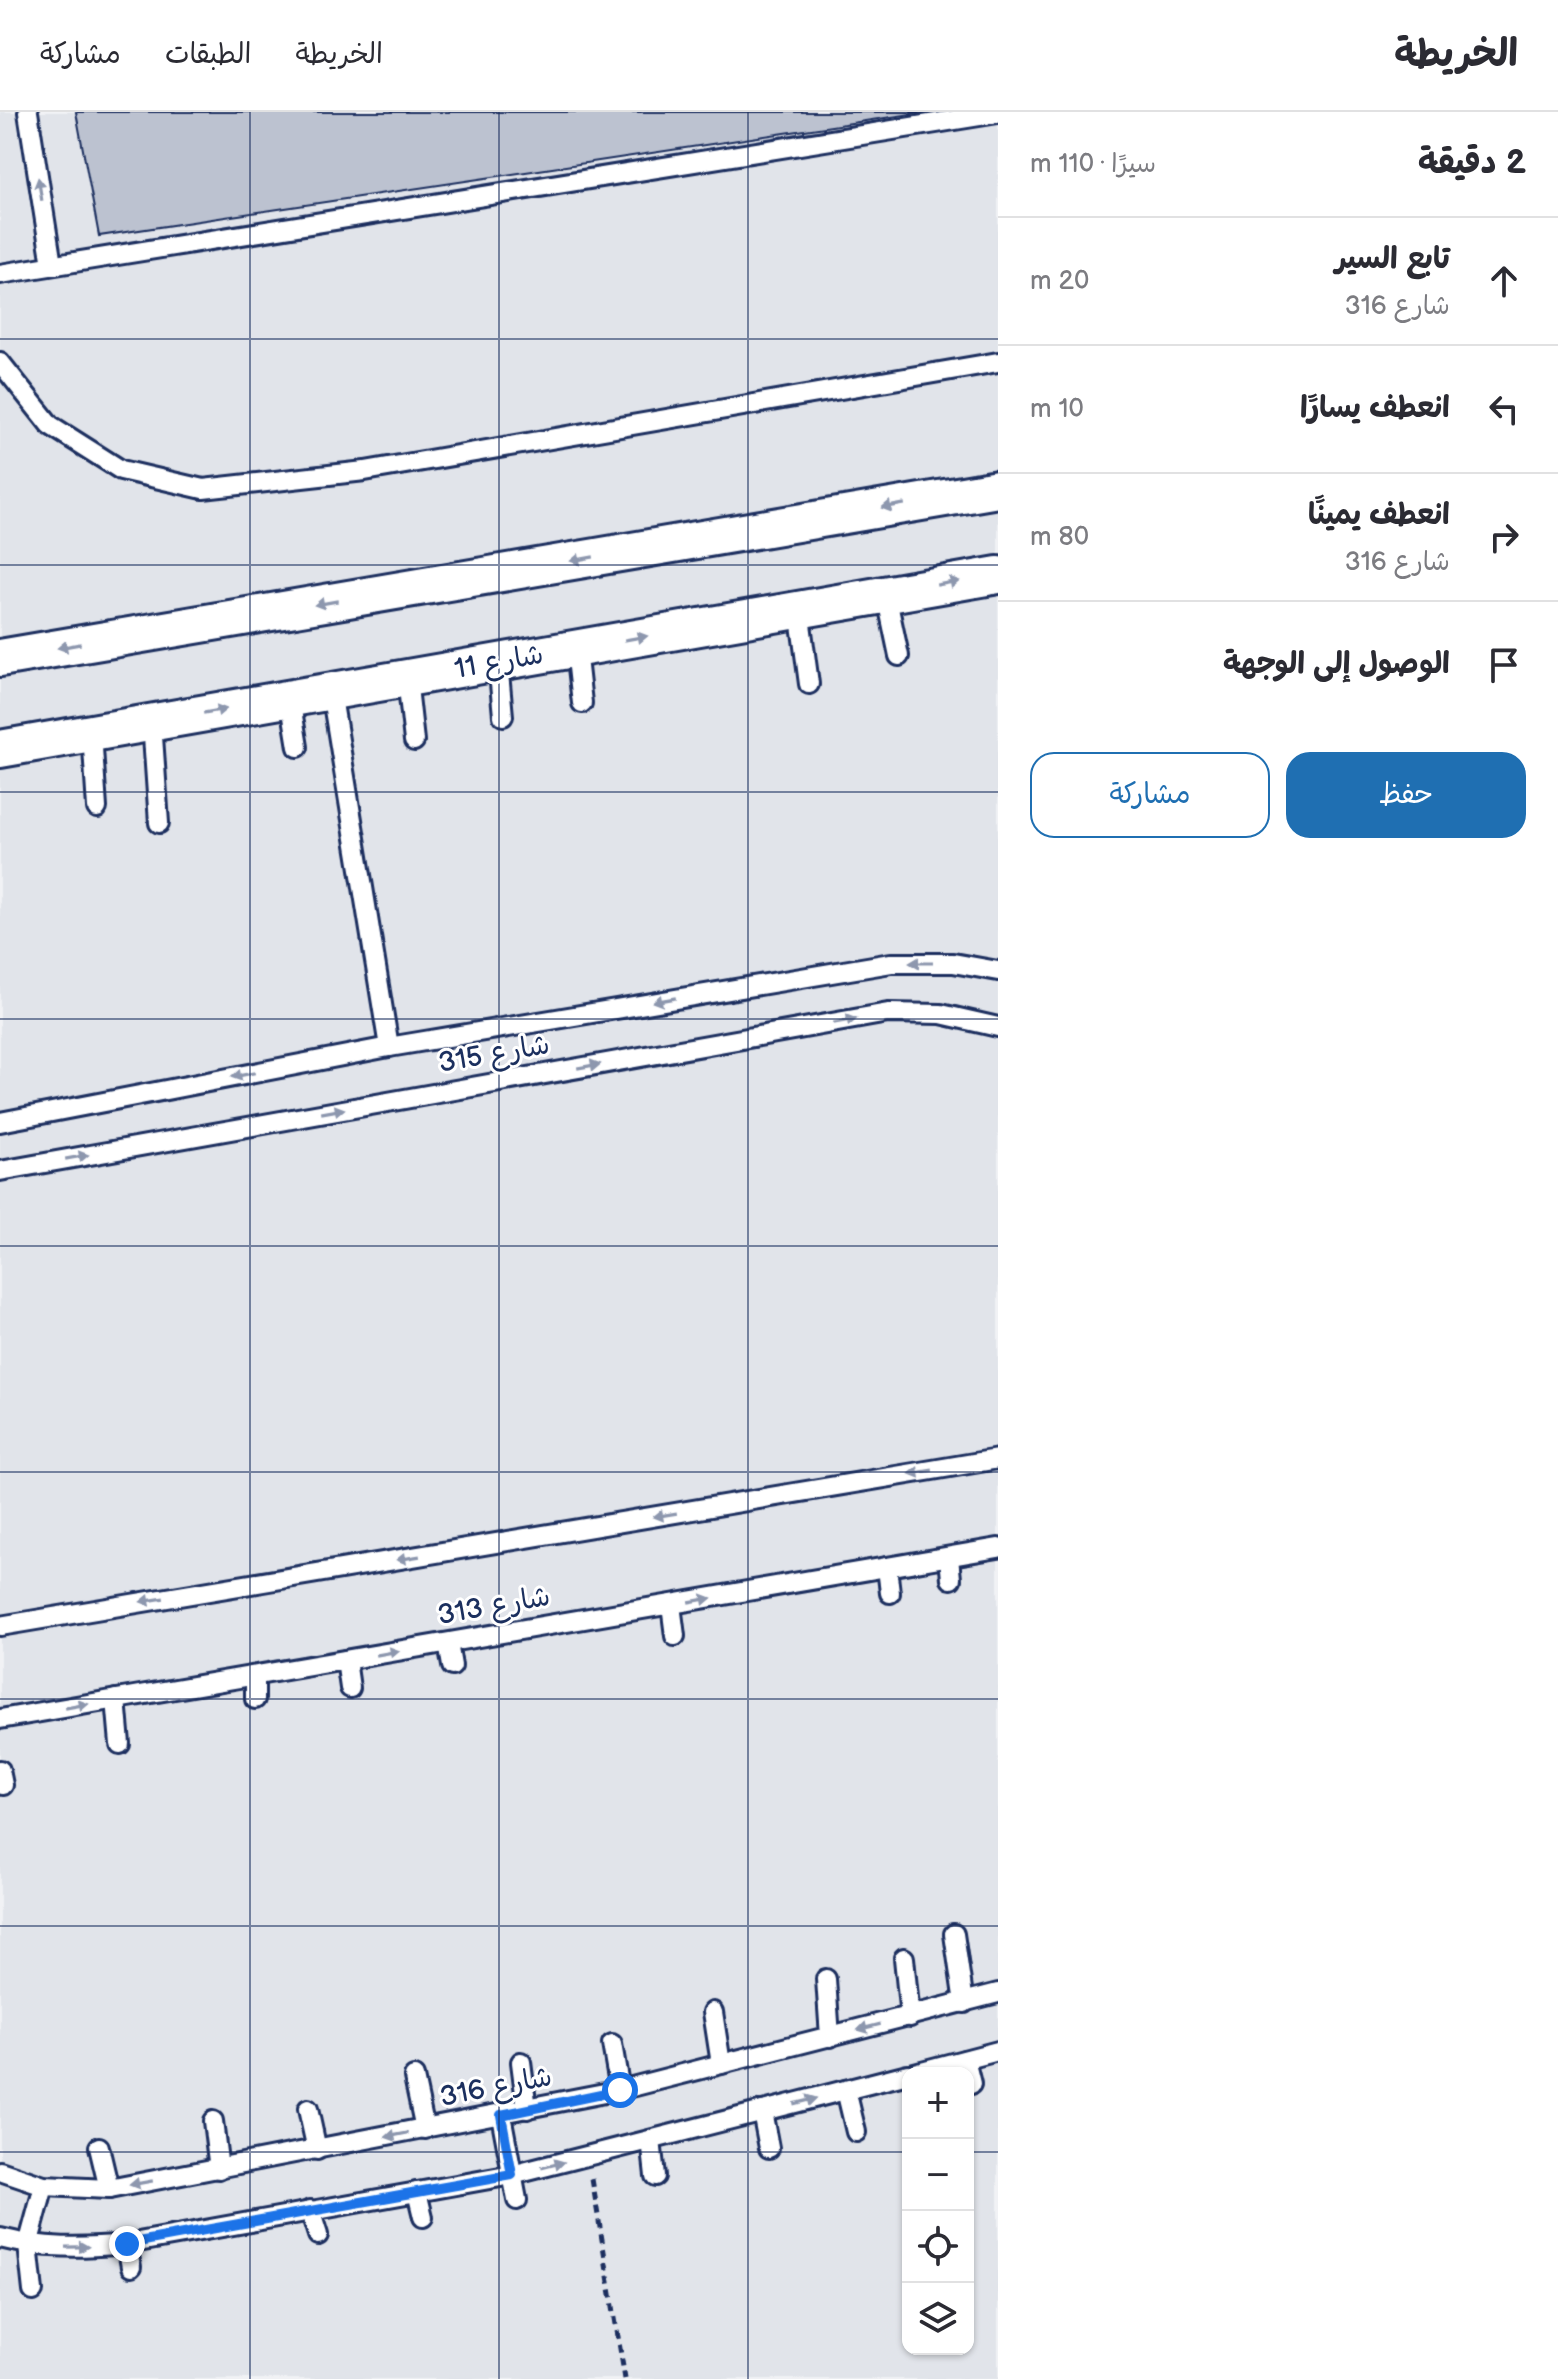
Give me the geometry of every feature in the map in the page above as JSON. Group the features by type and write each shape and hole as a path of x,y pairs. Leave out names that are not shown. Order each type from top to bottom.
{"street":[{"path":"0,658 998,489"},
{"name":"شارع 11","path":"0,749 998,575"}],"lane":[{"path":"28,112 52,265"},
{"path":"0,274 998,113"},
{"path":"0,362 50,425 121,470 203,489 365,471 998,362"},
{"path":"886,594 899,656"},
{"path":"799,609 809,684"},
{"path":"576,649 582,703"},
{"path":"498,662 503,716"},
{"path":"407,678 414,741"},
{"path":"331,691 389,1047"},
{"path":"290,698 298,747"},
{"path":"152,722 159,823"},
{"path":"92,733 97,808"},
{"name":"شارع 315","path":"0,1122 389,1047 891,963 953,963 998,971"},
{"name":"شارع 315","path":"0,1171 888,1013 941,1014 998,1027"},
{"path":"0,1626 998,1459"},
{"name":"شارع 313","path":"0,1719 998,1548"},
{"path":"949,1557 951,1579"},
{"path":"887,1567 890,1593"},
{"path":"671,1605 675,1636"},
{"path":"448,1643 452,1666"},
{"path":"346,1660 350,1688"},
{"path":"255,1676 255,1699"},
{"path":"116,1699 120,1744"},
{"path":"954,1934 964,2003"},
{"path":"904,1958 910,2017"},
{"path":"826,1979 830,2037"},
{"name":"شارع 316","path":"0,2171 44,2186 109,2189 620,2090 998,1993"},
{"path":"713,2012 721,2064"},
{"path":"612,2044 620,2090"},
{"path":"938,2067 998,2051"},
{"path":"965,2060 967,2067"},
{"path":"521,2062 527,2109"},
{"path":"0,2238 28,2245 77,2248 127,2244 512,2175 902,2076"},
{"path":"414,2077 425,2129"},
{"path":"846,2090 856,2132"},
{"path":"308,2109 317,2150"},
{"path":"762,2111 769,2148"},
{"path":"501,2115 517,2200"},
{"path":"213,2121 219,2169"},
{"path":"651,2140 655,2176"},
{"path":"99,2147 109,2189"},
{"path":"33,2291 28,2245 44,2186"},
{"path":"417,2192 423,2217"},
{"path":"310,2210 318,2235"},
{"path":"127,2244 131,2267"}],"path":[{"path":"588,2156 625,2379"}],"shaded area":[{"path":"0,112 998,112 998,2379 0,2379"}],"building":[{"path":"76,112 925,112 99,236"}],"route":[{"path":"127,2244 512,2175 501,2115 620,2090"}]}
